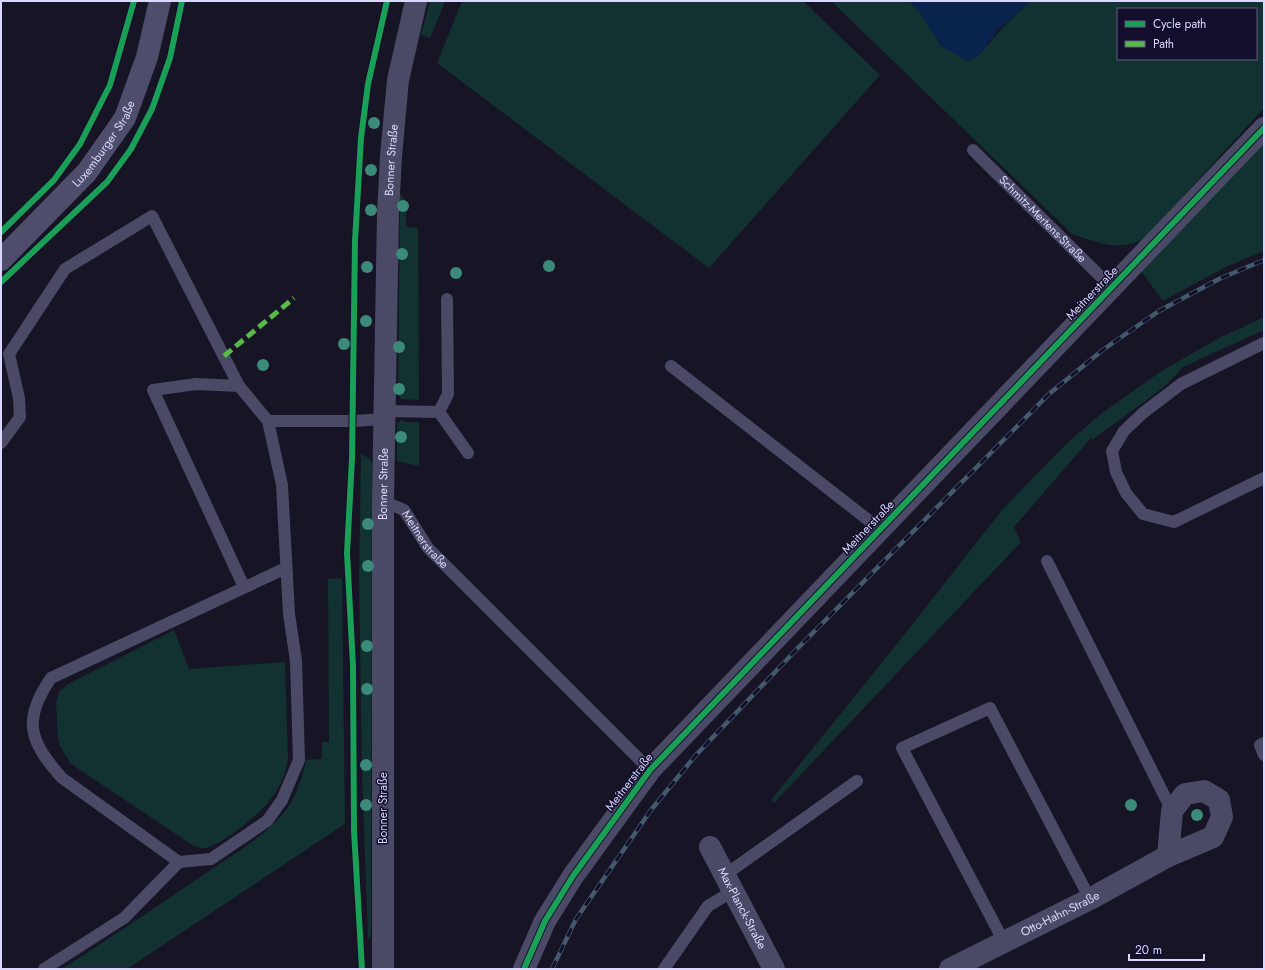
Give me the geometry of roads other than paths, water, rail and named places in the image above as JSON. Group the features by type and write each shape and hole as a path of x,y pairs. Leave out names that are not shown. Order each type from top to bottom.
{"main road":[{"name":"Luxemburger Straße","path":"1,260 87,172 125,118 147,57 160,1"}],"street":[{"name":"Bonner Straße","path":"383,969 383,501 386,271 390,156 398,80 416,1"},
{"name":"Meitnerstraße","path":"524,969 545,920 573,876 650,770 1264,128"},
{"name":"Otto-Hahn-Straße","path":"950,969 1090,899 1168,856 1213,837 1222,817 1219,800 1204,791 1185,794 1172,811"},
{"path":"1168,856 1172,811"},
{"name":"Max-Planck-Straße","path":"710,847 774,969"}],"lane":[{"name":"Schmitz-Mertens-Straße","path":"973,150 1112,288"},
{"path":"1,443 20,417 19,398 9,354 65,269 152,216 239,386 268,421 282,485 289,614 296,661 299,760 282,800 267,821 211,859 179,862 124,918 44,969"},
{"path":"439,412 448,394 447,299"},
{"path":"1264,343 1181,384 1143,413 1124,430 1112,451 1116,472 1126,493 1144,514 1174,522 1264,478"},
{"path":"671,366 881,530"},
{"path":"239,386 196,384 152,390 244,587"},
{"path":"268,421 353,421 384,415 439,412"},
{"path":"439,412 468,453"},
{"name":"Meitnerstraße","path":"383,501 404,510 428,548 650,770"},
{"path":"1047,561 1172,811"},
{"path":"179,862 62,778 48,762 34,739 33,716 40,695 52,678 286,568"},
{"path":"1004,942 902,748 990,708 1090,899"},
{"path":"1264,743 1260,745 1264,755"},
{"path":"664,969 708,906 729,883 856,781"}],"water":[{"path":"909,1 1031,1 996,32 978,56 967,61 941,46 921,14"}],"railway":[{"path":"552,969 576,919 651,810 696,755 795,651 1049,394 1104,349 1159,311 1219,279 1264,260"}]}
